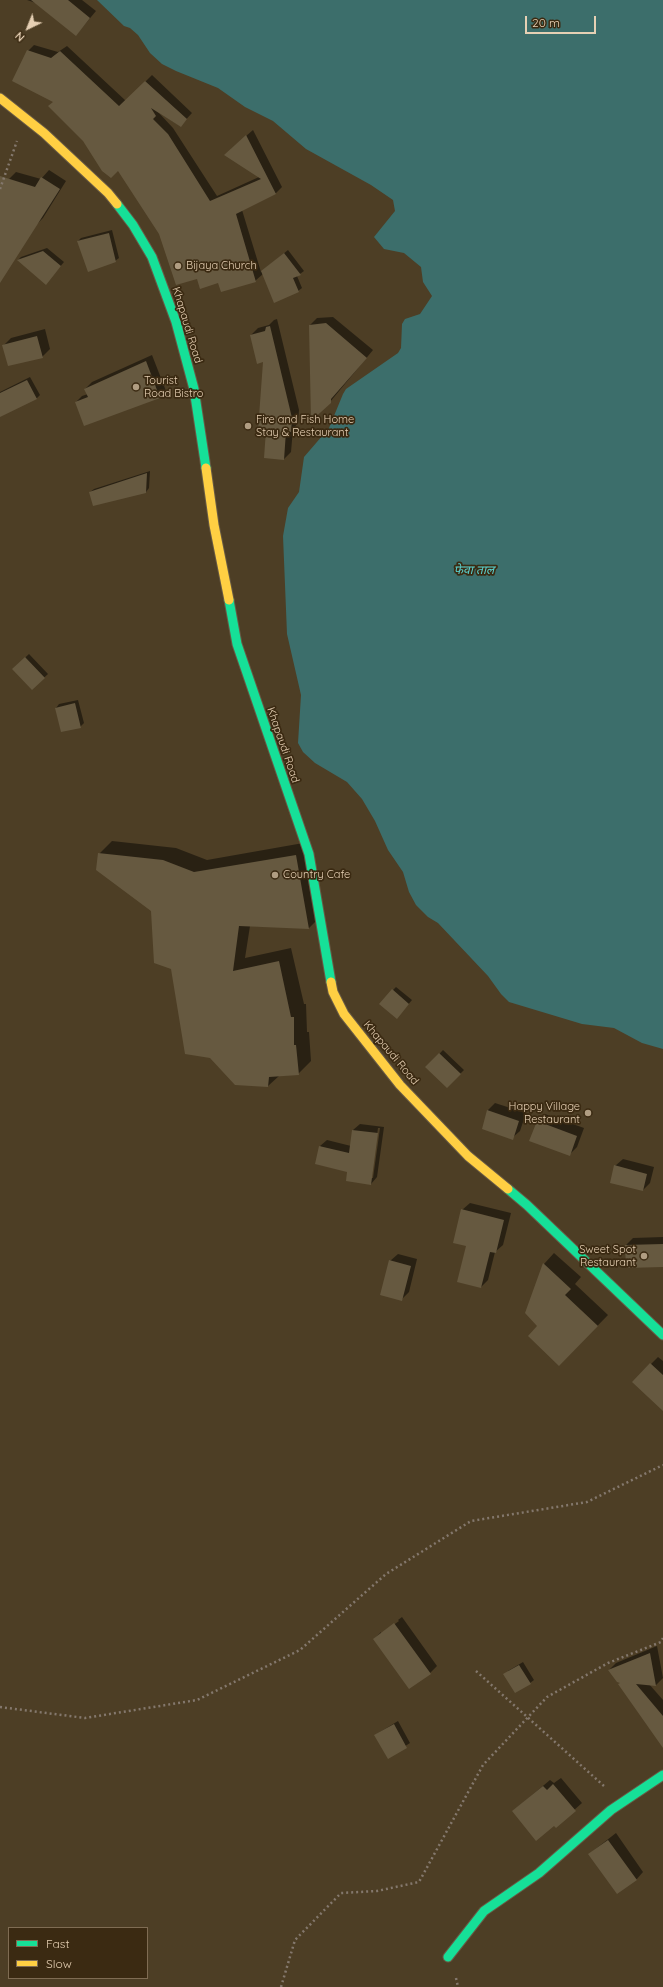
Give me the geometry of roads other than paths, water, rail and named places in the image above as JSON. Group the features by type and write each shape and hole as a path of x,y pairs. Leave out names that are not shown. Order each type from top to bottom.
{"main road":[{"name":"Khapaudi Road","path":"0,98 44,133 108,194 133,225 152,257 176,322 194,389 214,525 237,644 309,854 333,992 344,1014 400,1085 468,1156 527,1205 663,1335"},
{"path":"448,1957 484,1911 539,1873 622,1802 663,1775"}],"water":[{"name":"फेवा ताल","path":"97,0 663,0 663,1049 642,1043 614,1028 582,1024 509,1002 488,976 438,923 428,917 416,905 409,892 403,872 388,850 375,821 362,799 347,782 315,763 303,752 298,743 301,695 287,634 283,536 288,508 299,492 304,457 329,428 346,389 398,353 401,348 402,324 405,319 420,314 432,296 423,282 421,267 404,253 384,249 374,237 395,211 393,200 371,185 306,149 273,121 245,107 218,88 162,64 150,53 138,35 130,28 124,26"}],"place":[{"name":"Bijaya Church","path":"178,266"},
{"name":"Tourist Road Bistro","path":"136,387"},
{"name":"Fire and Fish Home Stay & Restaurant","path":"248,426"},
{"name":"Country Cafe","path":"275,875"},
{"name":"Happy Village Restaurant","path":"588,1113"},
{"name":"Sweet Spot Restaurant","path":"644,1256"}]}
